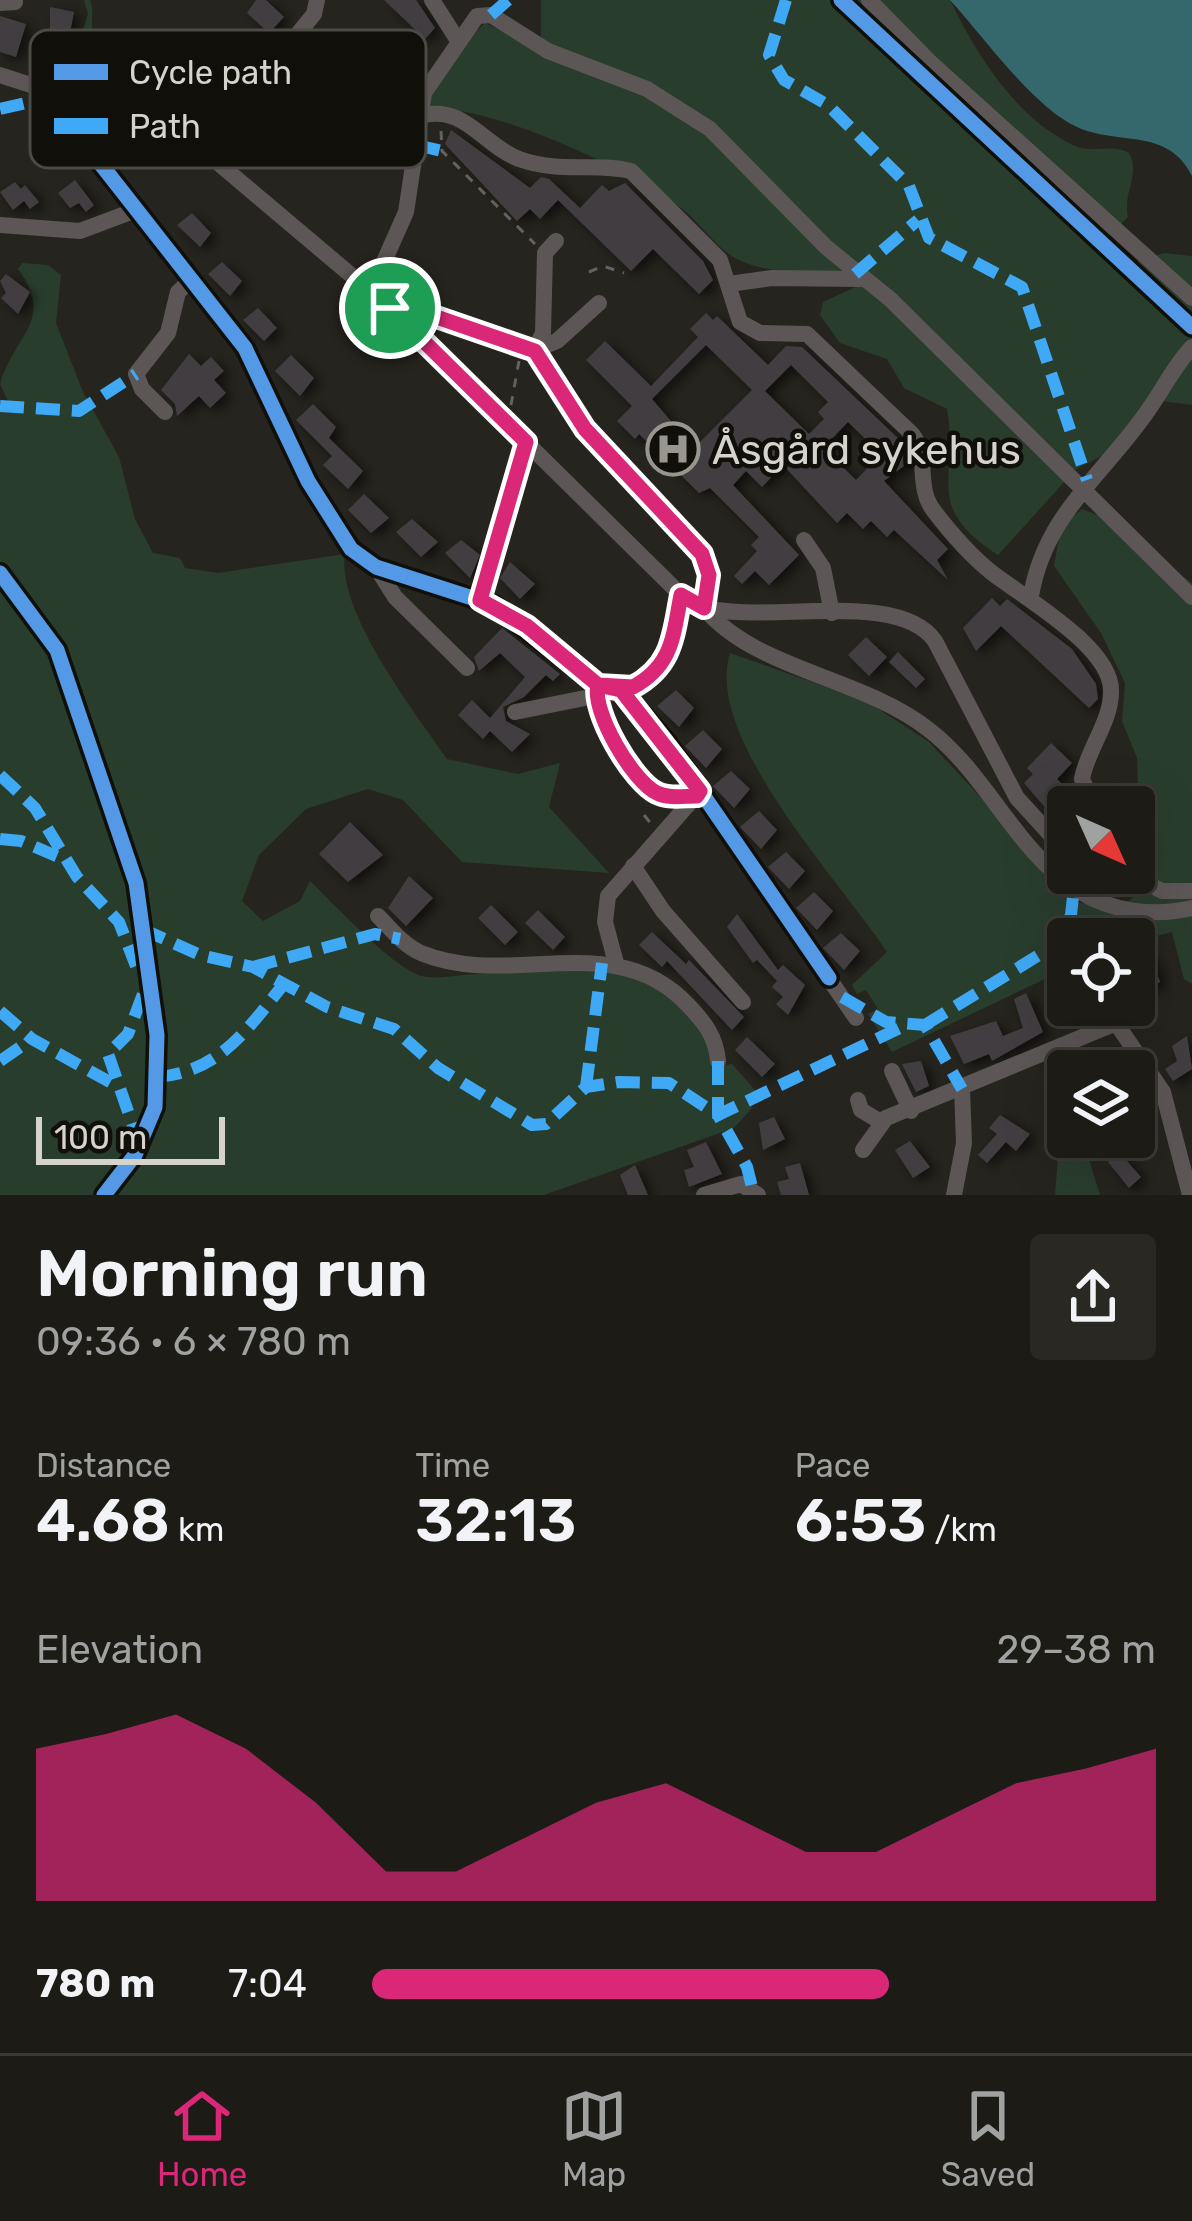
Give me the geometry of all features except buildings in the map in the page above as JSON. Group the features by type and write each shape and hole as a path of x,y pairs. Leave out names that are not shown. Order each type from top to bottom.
{"street":[{"path":"300,30 314,14 317,0"},
{"path":"432,0 457,40"},
{"path":"869,0 915,49 1192,298"},
{"path":"0,3 15,2"},
{"path":"426,93 457,40 477,16 491,15 536,45 679,106 726,142 1192,597"},
{"path":"426,115 451,113 517,158 570,171 631,171 710,249 729,284 731,307 749,330 807,334 912,434 921,450 923,491 931,508 986,568 1031,596 1100,663 1111,683 1110,702 1082,779 1085,786"},
{"path":"104,168 255,365 327,514 357,555 376,567 480,600 527,626 597,690 618,748 650,790 665,796 698,794"},
{"path":"222,168 390,308 681,595 748,644 855,686 929,729 970,766 1036,853 1074,889 1135,912 1192,908"},
{"path":"371,292 406,212 412,168"},
{"path":"0,225 80,231 136,210"},
{"path":"1130,243 1143,226"},
{"path":"528,349 543,333 550,247"},
{"path":"729,284 772,278 861,278"},
{"path":"165,412 142,389 136,374 168,333 178,292 192,279"},
{"path":"390,308 422,312 528,349 557,341 599,303"},
{"path":"1031,596 1049,536 1081,487 1149,410 1192,347"},
{"path":"528,349 585,429 695,542 709,575 704,608"},
{"path":"480,600 526,442"},
{"path":"804,540 823,568 832,613"},
{"path":"376,567 395,597 467,668"},
{"path":"515,712 597,690 621,690 650,678 666,660 681,595"},
{"path":"704,608 770,615 895,616 928,631 1017,798 1047,831"},
{"path":"621,690 856,1018"},
{"path":"616,963 605,903 698,794"},
{"path":"633,866 675,926 743,1002"},
{"path":"1155,888 1192,892"},
{"path":"378,916 422,953 530,965 616,963 658,978 714,1036 718,1060"},
{"path":"863,1150 881,1122 1117,1023 1163,1092 1190,1195"},
{"path":"892,1071 911,1111"},
{"path":"954,1195 964,1143 962,1089"},
{"path":"858,1100 861,1110 881,1122"},
{"path":"704,1195 736,1185 755,1191"}],"path":[{"path":"451,113 438,141 442,151 550,247"},
{"path":"589,272 603,266 624,273"},
{"path":"508,424 528,349"}],"green space":[{"path":"84,0 90,0 93,30 83,30 88,14"},
{"path":"541,0 950,0 986,63 1034,120 1075,146 1129,153 1133,169 1128,217 1099,246 1122,266 1164,253 1192,256 1192,405 1162,401 1133,440 1076,469 998,555 974,537 951,505 947,409 904,388 887,359 840,343 820,315 823,302 860,285 854,274 748,264 721,248 681,208 593,157 486,117 426,108 452,53 485,23 541,49"},
{"path":"22,263 48,265 61,275 56,323 83,392 119,457 135,519 153,553 180,558 185,568 218,573 345,554 345,577 365,631 447,759 518,774 560,763 549,807 609,873 462,862 403,800 368,789 306,809 259,855 242,901 263,921 300,901 310,881 380,949 422,976 589,969 647,983 673,1000 697,1027 720,1066 732,1064 755,1090 752,1108 734,1128 544,1195 0,1195 0,409 10,405 0,384 33,315 29,287 18,269"},
{"path":"1082,509 1098,515 1192,583 1192,984 1184,979 1172,932 1155,936 1155,918 1047,918 1047,978 892,1052 868,1014 878,1009 866,990 857,994 852,985 887,952 781,808 756,766 737,725 727,687 730,653 868,702 929,742 1047,869 1047,894 1071,894 1079,903 1126,903 1137,894 1155,894 1155,786 1138,786 1137,758 1122,721 1125,683 1101,633 1054,566 1061,527"},
{"path":"1058,1158 1089,1158 1100,1195 1055,1195"}],"water":[{"path":"950,0 1192,0 1192,176 1170,150 1093,133 1061,118 1027,88"}],"marked path":[{"path":"491,15 508,0"},
{"path":"786,0 769,55 784,80 828,105 909,186 929,238 1022,287 1087,480"},
{"path":"0,109 30,102"},
{"path":"426,147 442,151"},
{"path":"855,274 918,220"},
{"path":"0,406 79,411 136,374"},
{"path":"0,775 35,808 77,877 119,922 136,966"},
{"path":"0,839 21,841 68,861"},
{"path":"925,1025 1057,944 1071,915 1073,894"},
{"path":"142,929 200,955 253,967 327,1007 394,1029 438,1068 532,1125 546,1124 586,1087 619,1082 669,1083 718,1115 906,1025"},
{"path":"253,967 375,934 400,939"},
{"path":"586,1087 602,963"},
{"path":"157,1077 215,1058 244,1033 283,985"},
{"path":"140,1146 108,1054 128,1034 143,994"},
{"path":"842,997 886,1022 925,1025 962,1089"},
{"path":"0,1011 32,1039 117,1086"},
{"path":"0,1061 32,1039"},
{"path":"718,1061 718,1115 747,1167 752,1187"}],"cycle path":[{"path":"841,0 1192,327"},
{"path":"104,168 245,348 308,481 351,549 376,567 494,605 598,685 621,690 666,741 829,978"},
{"path":"0,573 57,650 136,883 157,1035 155,1107 135,1155 104,1195"}],"place":[{"name":"Åsgård sykehus","path":"673,449"}],"route":[{"path":"390,308 422,312 535,351 585,429 695,542 709,575 704,608 681,595 673,644 662,666 633,687 621,690 620,690 598,685 595,696 618,748 650,790 665,796 697,796 700,791 658,730 621,690 598,685 509,613 480,600 526,442 390,308"}]}
